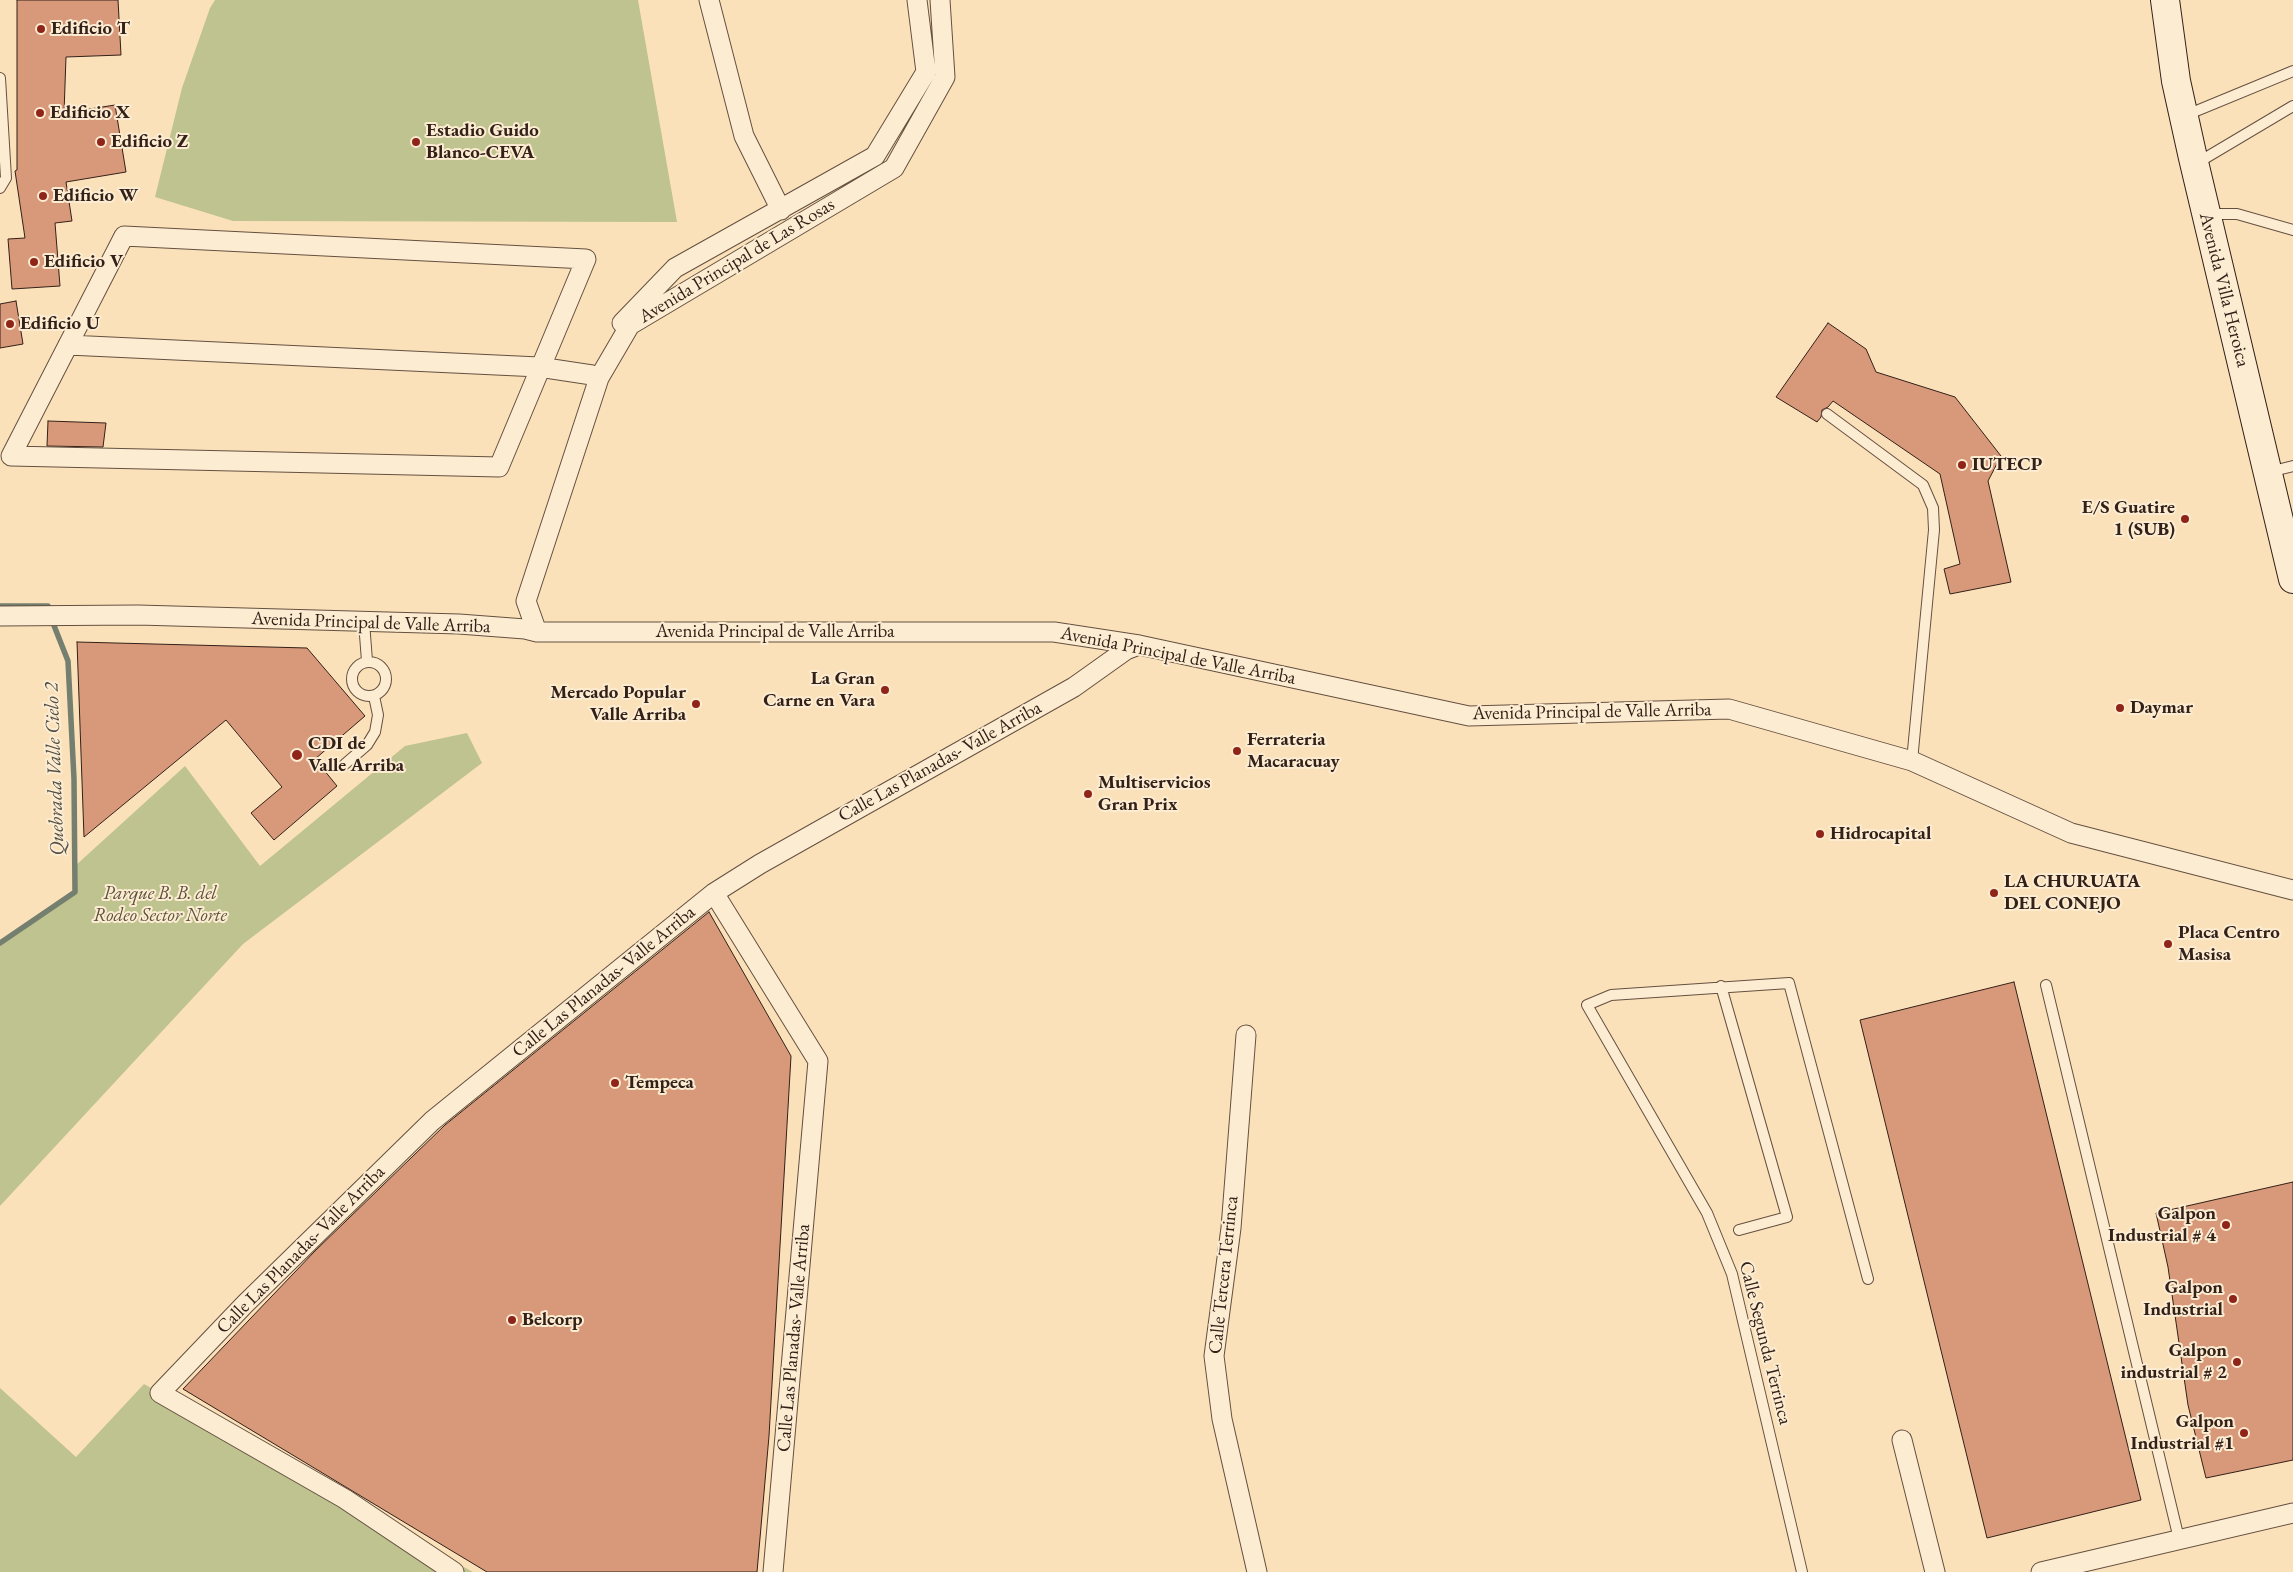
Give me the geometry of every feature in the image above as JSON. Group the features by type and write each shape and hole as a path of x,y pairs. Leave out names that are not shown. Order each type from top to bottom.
{"main road":[{"name":"Avenida Villa Heroica","path":"2165,0 2176,81 2205,214 2280,469 2293,579"}],"street":[{"path":"709,0 744,136 781,210"},
{"path":"531,631 517,602 527,562 570,431 592,375 623,320 674,268 875,156 926,72 917,0"},
{"name":"Avenida Principal de Las Rosas","path":"531,631 526,601 600,378 630,325 894,168 945,77 940,0"},
{"path":"124,236 586,259 539,367 499,467 11,456 124,236"},
{"path":"68,345 539,367 592,375"},
{"name":"Avenida Principal de Valle Arriba","path":"0,616 138,616 459,624 531,631 1054,632 1139,645 1469,716 1729,709 1912,761 2071,833 2293,890"},
{"name":"Calle Las Planadas- Valle Arriba","path":"454,1572 345,1499 160,1393 245,1304 432,1121 714,893 777,855 1074,688 1126,650 1139,645"},
{"name":"Calle Las Planadas- Valle Arriba","path":"714,893 818,1061 773,1572"},
{"name":"Calle Tercera Terrinca","path":"1246,1035 1230,1228 1214,1356 1222,1419 1257,1572"},
{"path":"1902,1440 1935,1572"},
{"path":"2041,1572 2068,1569 2179,1539 2293,1513"}],"lane":[{"path":"2184,116 2293,71"},
{"path":"0,78 6,178 0,188"},
{"path":"2194,165 2293,106"},
{"path":"2205,214 2236,214 2293,230"},
{"path":"1827,414 1923,485 1933,508 1934,530 1912,761"},
{"path":"364,622 367,662"},
{"path":"367,662 379,664 386,676 384,688 374,696 362,695 353,686 352,679 356,667 367,662"},
{"path":"344,764 367,745 375,732 378,715 374,696"},
{"path":"1739,1230 1787,1217 1721,986 1789,982 1868,1279"},
{"path":"2046,984 2179,1539"},
{"name":"Calle Segunda Terrinca","path":"1721,986 1611,995 1587,1005 1707,1213 1732,1274 1802,1572"}],"green space":[{"name":"Estadio Guido Blanco-CEVA","path":"215,0 638,0 677,222 233,221 155,197 182,88 210,8"},
{"name":"Parque B. B. del Rodeo Sector Norte","path":"467,733 482,763 243,944 0,1206 0,943 74,892 75,866 185,766 260,866 405,746"},
{"path":"144,1384 473,1572 0,1572 0,1388 76,1457"}],"building":[{"path":"17,0 118,0 121,55 66,57 64,113 115,105 126,172 66,182 72,221 55,223 60,286 12,289 8,239 25,238 15,171 17,170"},
{"name":"Edificio U","path":"16,301 23,344 0,348 0,304"},
{"name":"IUTECP","path":"1828,323 1866,349 1876,372 1955,397 2001,456 1988,481 2011,582 1950,594 1944,569 1960,564 1940,474 1833,401 1822,410 1821,417 1817,422 1776,397"},
{"path":"48,421 106,423 103,447 47,446"},
{"path":"77,642 307,648 365,716 315,759 337,786 274,840 251,813 282,787 226,720 84,837"},
{"name":"Belcorp","path":"709,912 791,1056 769,1436 757,1572 487,1572 183,1389 315,1251 445,1125"},
{"path":"2014,982 2141,1500 1987,1538 1860,1020"},
{"path":"2293,1182 2293,1460 2206,1478 2188,1405 2168,1267 2156,1213"}],"waterway":[{"name":"Quebrada Valle Cielo 2","path":"0,606 48,606"},
{"name":"Quebrada Valle Cielo 2","path":"0,943 75,892 74,779 68,661 51,618"}],"place":[{"name":"Edificio T","path":"41,29"},
{"name":"Edificio X","path":"40,113"},
{"name":"Edificio Z","path":"101,142"},
{"name":"Estadio Guido Blanco-CEVA","path":"416,142"},
{"name":"Edificio W","path":"43,196"},
{"name":"Edificio V","path":"34,262"},
{"name":"Edificio U","path":"10,324"},
{"name":"IUTECP","path":"1962,465"},
{"name":"E/S Guatire 1 (SUB)","path":"2185,519"},
{"name":"La Gran Carne en Vara","path":"885,690"},
{"name":"Mercado Popular Valle Arriba","path":"696,704"},
{"name":"Daymar","path":"2120,708"},
{"name":"Ferrateria Macaracuay","path":"1237,751"},
{"name":"CDI de Valle Arriba","path":"297,755"},
{"name":"Multiservicios Gran Prix","path":"1088,794"},
{"name":"Hidrocapital","path":"1820,834"},
{"name":"LA CHURUATA DEL CONEJO","path":"1994,893"},
{"name":"Placa Centro Masisa","path":"2168,944"},
{"name":"Tempeca","path":"615,1083"},
{"name":"Galpon Industrial # 4","path":"2226,1225"},
{"name":"Galpon Industrial","path":"2233,1299"},
{"name":"Belcorp","path":"512,1320"},
{"name":"Galpon industrial # 2","path":"2237,1362"},
{"name":"Galpon Industrial #1","path":"2244,1433"}]}
